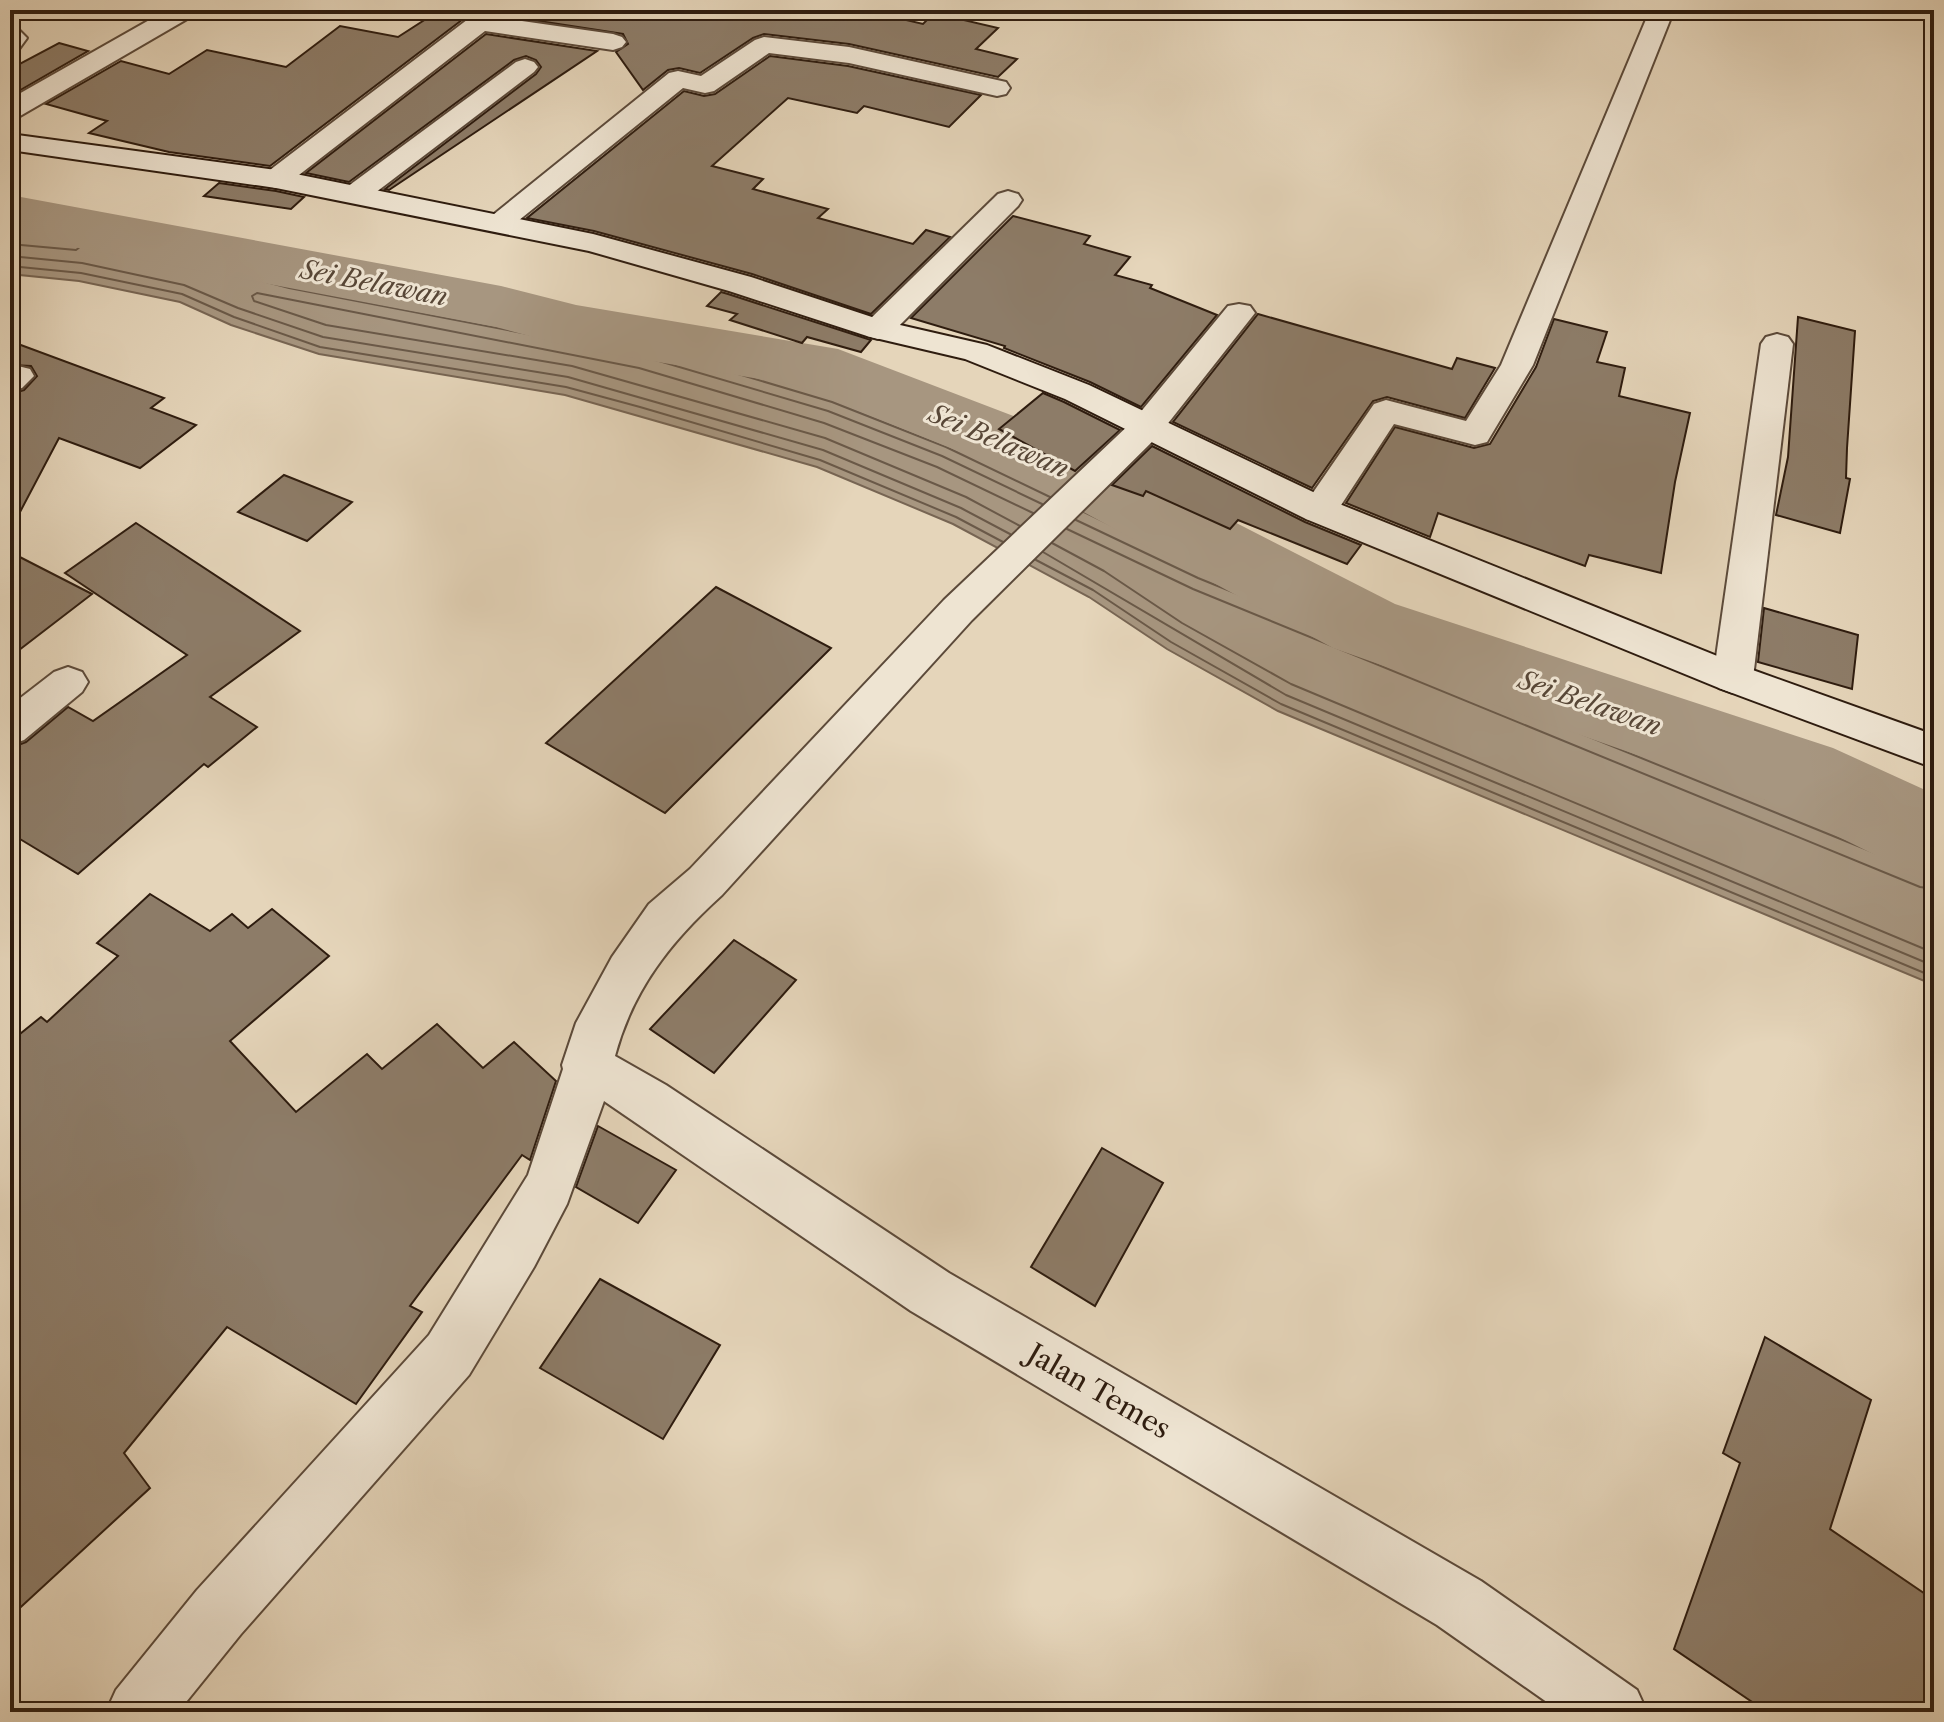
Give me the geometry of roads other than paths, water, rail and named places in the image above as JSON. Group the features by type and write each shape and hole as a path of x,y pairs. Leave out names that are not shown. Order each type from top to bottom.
{"street":[{"path":"10,110 185,10"},
{"path":"1319,510 1386,411 1475,434 1517,365 1662,10"},
{"path":"276,179 487,16 613,42"},
{"path":"10,35 14,38 10,44"},
{"path":"498,223 678,79 705,85 764,45 849,55 997,88"},
{"path":"357,193 525,67"},
{"path":"10,142 276,179 498,223 622,251 740,284 878,329 976,352 1077,392 1319,510 1733,678 1934,752"},
{"path":"878,329 1008,200"},
{"path":"138,1712 219,1612 449,1355 515,1249 549,1187 576,1113 586,1065 600,1023 628,971 665,918 706,882 958,610 1146,428 1239,313"},
{"path":"1733,678 1777,344"},
{"path":"10,729 68,682"},
{"name":"Jalan Temes","path":"586,1065 649,1101 930,1292 1459,1603 1615,1712"}],"water":[{"name":"Sei Belawan","path":"10,196 292,271 646,339 834,394 950,440 1205,562 1934,860 1934,985 1278,711 1167,649 1089,597 953,524 817,467 565,395 319,354 231,325 180,302 79,281 10,274"}],"waterway":[{"name":"Sei Belawan","path":"10,215 501,307 574,326 812,365 1040,455 1364,626 1799,774 1934,839"}]}
